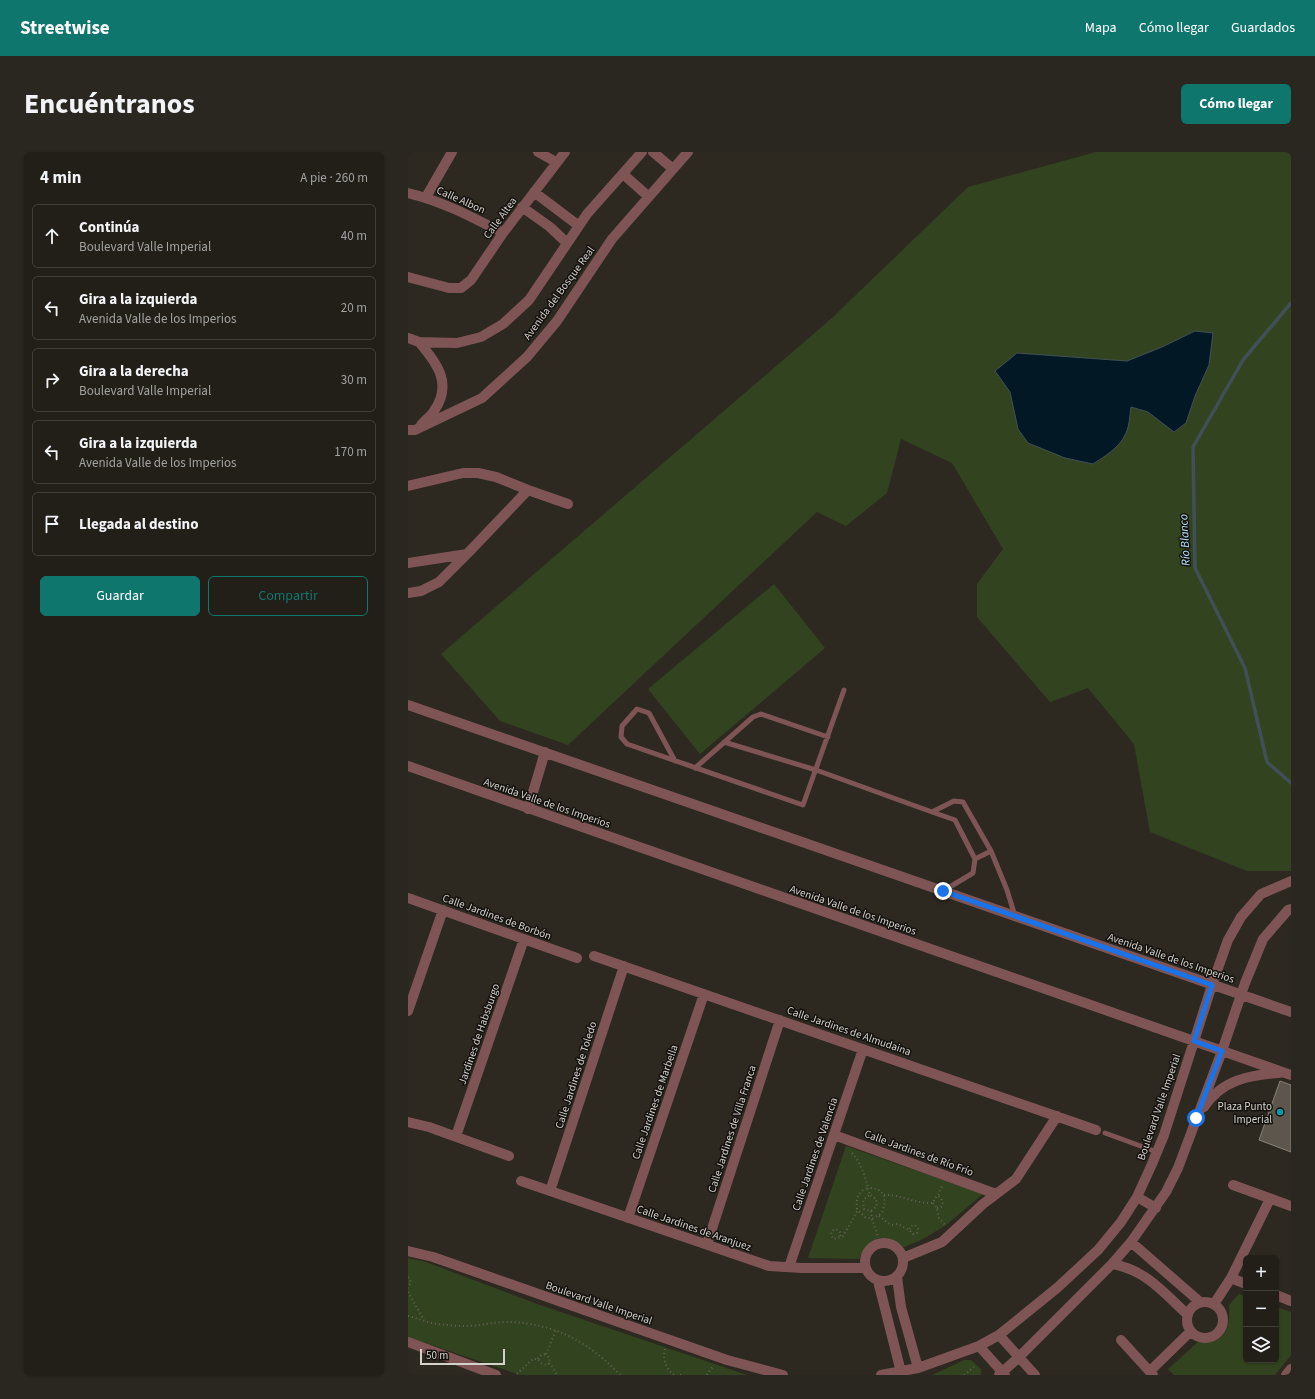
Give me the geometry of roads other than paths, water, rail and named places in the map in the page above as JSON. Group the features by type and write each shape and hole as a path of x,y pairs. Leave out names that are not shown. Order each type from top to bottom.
{"street":[{"path":"426,197 452,152"},
{"path":"538,152 556,162"},
{"name":"Calle Altea","path":"408,277 449,288 461,288 472,280 503,232 565,152"},
{"name":"Avenida del Bosque Real","path":"408,338 419,342 457,343 480,337 503,324 529,300 587,214 642,152"},
{"path":"653,152 673,169"},
{"name":"Avenida del Bosque Real","path":"411,430 482,398 528,357 557,321 612,239 688,152"},
{"path":"623,174 649,197"},
{"path":"534,192 579,226"},
{"name":"Calle Albon","path":"408,193 426,197 457,209 503,232"},
{"path":"522,207 547,225 567,243"},
{"path":"411,430 434,412 442,394 442,376 433,359 419,342"},
{"path":"408,486 463,473 478,473 496,477 568,504"},
{"path":"408,593 421,591 438,582 528,490"},
{"path":"408,563 467,554"},
{"name":"Avenida Valle de los Imperios","path":"408,705 1291,1012"},
{"path":"528,809 545,752"},
{"name":"Avenida Valle de los Imperios","path":"408,766 1288,1074"},
{"name":"Boulevard Valle Imperial","path":"881,1375 918,1368 979,1346 999,1336 1057,1288 1098,1250 1121,1222 1137,1197 1157,1152 1164,1135 1228,940 1241,916 1261,894 1291,881"},
{"name":"Calle Jardines de Borbón","path":"408,898 577,958"},
{"path":"979,1346 1002,1374 1112,1264 1131,1242 1156,1208 1178,1168 1222,1051 1240,995 1263,940 1288,910 1291,909"},
{"path":"408,1011 443,910"},
{"name":"Jardines de Habsburgo","path":"456,1136 524,939"},
{"name":"Calle Jardines de Almudaina","path":"594,956 1100,1131"},
{"name":"Calle Jardines de Toledo","path":"550,1191 624,966"},
{"name":"Calle Jardines de Marbella","path":"628,1218 704,994"},
{"name":"Calle Jardines de Villa Franca","path":"707,1244 780,1020"},
{"name":"Calle Jardines de Valencia","path":"789,1267 863,1049"},
{"path":"1196,1118 1210,1097 1232,1081 1256,1074 1288,1074"},
{"path":"903,1258 942,1242 983,1204 1016,1179 1056,1116"},
{"path":"408,1122 456,1136 509,1156"},
{"name":"Calle Jardines de Río Frío","path":"834,1135 996,1194"},
{"name":"Calle Jardines de Aranjuez","path":"521,1181 769,1266 864,1268"},
{"path":"1233,1186 1291,1206"},
{"path":"1137,1197 1156,1208"},
{"path":"1214,1304 1231,1278 1270,1199"},
{"path":"897,1277 888,1281 878,1281 870,1276 864,1268 864,1257 870,1248 879,1242 889,1243 898,1249 903,1258 902,1268 897,1277 901,1307 918,1368"},
{"path":"1131,1242 1200,1302"},
{"name":"Boulevard Valle Imperial","path":"408,1251 433,1257 727,1360 783,1375"},
{"path":"1112,1264 1131,1268 1148,1278 1188,1315"},
{"path":"1148,1278 1158,1266"},
{"path":"1231,1278 1243,1283"},
{"path":"878,1281 901,1372"},
{"path":"1279,1296 1291,1301"},
{"path":"1200,1302 1214,1304 1220,1309 1223,1317 1219,1331 1212,1336 1205,1338 1197,1336 1188,1326 1188,1315 1190,1309 1200,1302"},
{"path":"1121,1340 1152,1373 1191,1331"},
{"path":"892,1337 909,1333"},
{"path":"999,1336 1035,1375"},
{"path":"408,1342 496,1375"},
{"path":"1286,1375 1291,1369"}],"lane":[{"path":"675,761 649,713 637,709 622,726 621,737 627,744 675,761 803,806 844,690"},
{"path":"695,768 752,717 761,714 828,736"},
{"path":"724,742 816,770 955,820 975,859 973,873 943,891"},
{"path":"932,812 954,801 963,802 991,851 1007,890 1015,916"},
{"path":"975,859 991,851"},
{"path":"1100,1131 1157,1152"}],"water":[{"path":"1195,331 1213,333 1209,365 1195,396 1186,423 1174,432 1148,412 1131,407 1129,423 1124,437 1111,452 1093,464 1065,458 1028,443 1018,429 1010,392 995,371 1017,353 1127,361 1162,347"}],"waterway":[{"name":"Río Blanco","path":"1291,303 1243,360 1193,447 1195,568 1245,668 1267,762 1291,783"}],"place":[{"name":"Plaza Punto Imperial","path":"1280,1112"}]}
